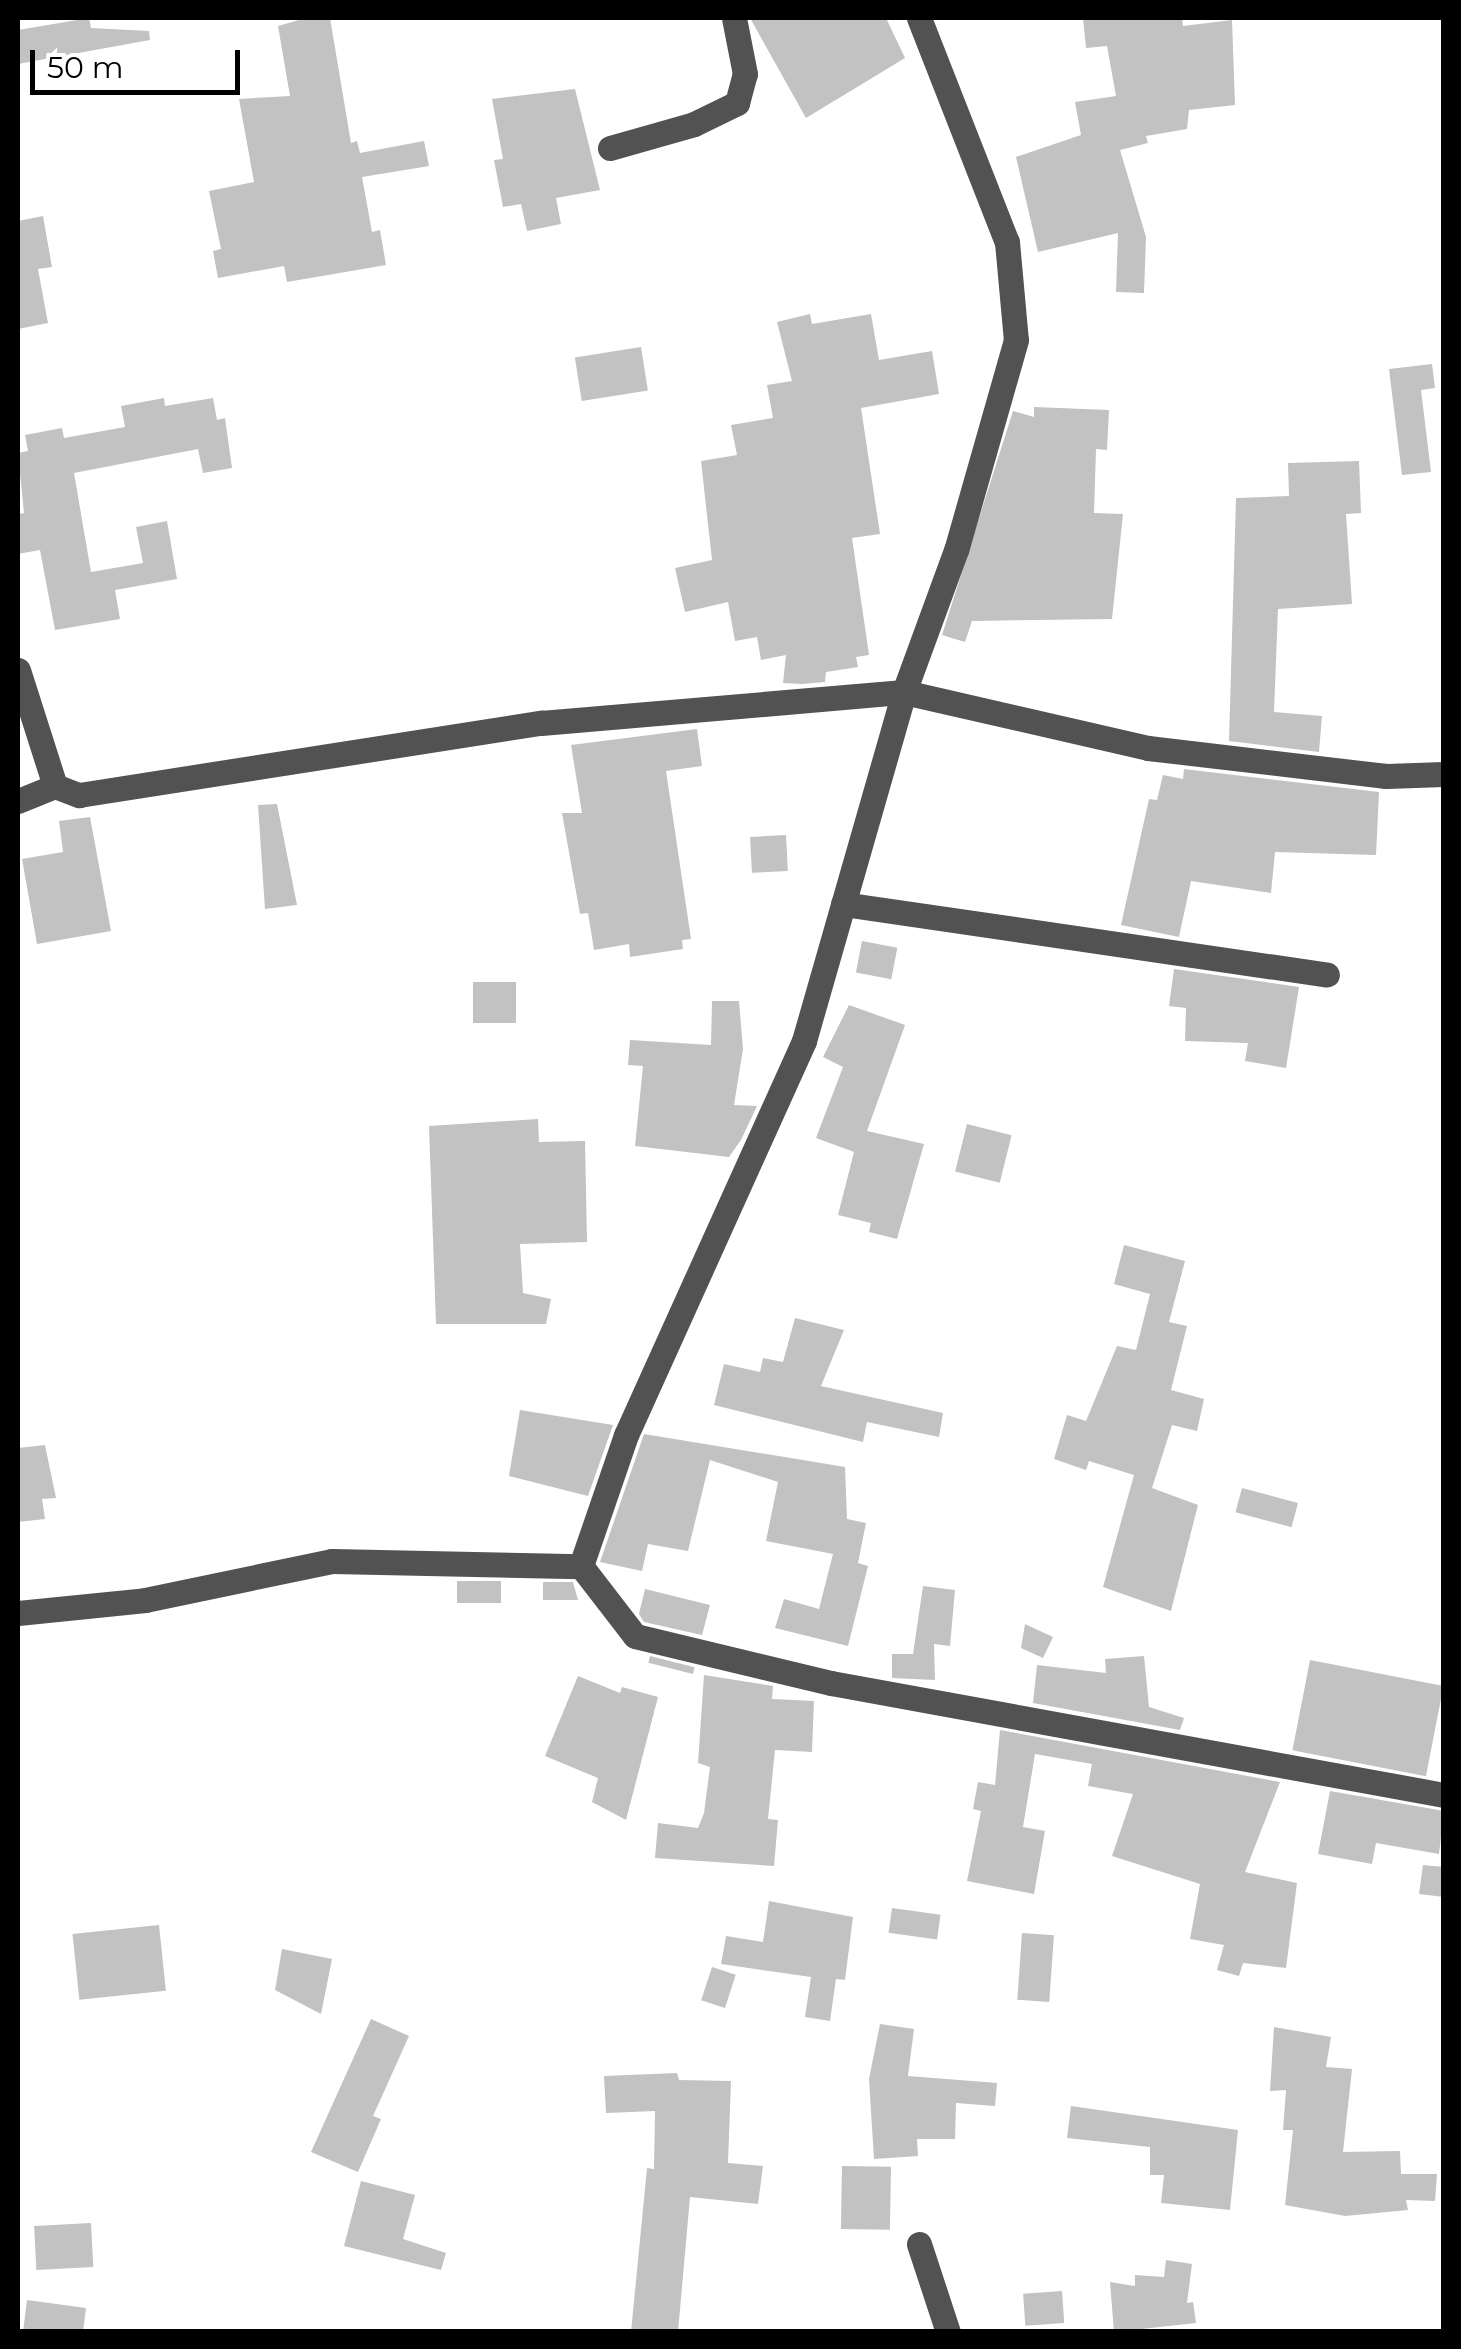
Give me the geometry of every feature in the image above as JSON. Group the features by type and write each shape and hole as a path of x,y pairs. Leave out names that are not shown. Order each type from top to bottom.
{"street":[{"path":"610,148 694,124 737,103 746,74 734,18"},
{"path":"581,1566 626,1436 804,1041 904,692 956,550 1016,340 1007,242 919,18"},
{"path":"18,670 56,786"},
{"path":"18,802 56,786 78,795 541,723 904,692 1148,748 1386,776 1444,774"},
{"path":"844,904 1327,975"},
{"path":"18,1613 145,1600 332,1561 581,1566"},
{"path":"581,1566 634,1636 830,1683 1444,1795"},
{"path":"919,2244 948,2332"}],"building":[{"path":"89,18 91,28 149,31 150,40 18,64 18,30"},
{"path":"306,18 330,18 351,143 357,141 360,153 424,141 429,166 362,177 372,232 380,230 386,265 287,282 284,266 218,278 213,251 221,249 209,191 254,182 239,99 290,96 278,26"},
{"path":"750,18 886,18 905,58 806,118"},
{"path":"1083,18 1182,18 1183,26 1232,20 1235,105 1189,110 1187,129 1146,136 1148,143 1120,150 1146,237 1144,293 1116,292 1118,233 1038,252 1016,157 1081,135 1075,102 1116,96 1107,46 1086,48"},
{"path":"575,89 600,190 556,198 561,224 527,231 521,204 503,207 494,160 503,159 492,99"},
{"path":"43,216 52,267 38,269 48,323 18,329 18,221"},
{"path":"810,314 812,324 871,314 879,360 932,351 939,394 861,408 880,534 852,538 869,655 856,657 858,667 826,672 825,682 802,684 783,683 786,655 761,660 757,637 735,641 728,602 685,612 675,568 712,560 701,461 737,455 731,425 773,418 767,385 792,381 777,322"},
{"path":"641,347 648,390 582,401 575,357"},
{"path":"1432,364 1435,388 1421,390 1431,472 1402,475 1389,369"},
{"path":"164,398 165,406 213,398 217,420 225,418 232,468 203,473 198,449 74,473 91,572 143,563 136,527 167,521 177,579 115,590 120,619 55,630 40,550 18,554 18,514 24,513 18,453 28,451 25,435 62,428 64,438 125,427 121,406"},
{"path":"1034,407 1109,410 1107,450 1096,449 1094,513 1123,514 1112,619 972,621 965,642 942,635 1013,411 1034,417"},
{"path":"1359,461 1361,513 1346,514 1352,604 1278,609 1274,712 1322,716 1319,752 1229,741 1236,498 1289,496 1288,463"},
{"path":"697,729 702,766 666,771 691,939 682,940 683,949 630,957 629,944 594,950 588,913 580,914 562,813 582,813 571,745"},
{"path":"1184,769 1379,792 1376,855 1275,852 1271,893 1191,881 1179,937 1121,925 1149,799 1157,800 1163,775 1183,779"},
{"path":"277,804 297,905 265,909 258,805"},
{"path":"90,817 111,931 37,944 22,859 63,852 59,821"},
{"path":"786,835 788,871 752,873 750,837"},
{"path":"862,941 897,948 891,979 856,972"},
{"path":"1174,969 1299,987 1286,1068 1245,1061 1248,1043 1185,1041 1186,1008 1169,1006"},
{"path":"473,982 516,982 516,1023 473,1023"},
{"path":"712,1001 739,1001 743,1049 734,1105 757,1106 741,1140 729,1157 635,1146 643,1066 628,1065 630,1040 711,1045"},
{"path":"849,1005 905,1025 867,1131 924,1144 897,1239 869,1232 871,1223 838,1215 854,1152 816,1138 843,1067 823,1057"},
{"path":"538,1119 539,1142 585,1141 587,1242 520,1244 523,1293 551,1299 546,1324 436,1324 429,1126"},
{"path":"967,1124 1012,1135 1000,1183 955,1172"},
{"path":"1124,1245 1185,1261 1169,1322 1187,1326 1171,1390 1204,1399 1197,1431 1172,1425 1152,1488 1198,1505 1171,1611 1103,1587 1134,1475 1089,1461 1086,1470 1054,1459 1067,1415 1086,1421 1117,1346 1136,1350 1150,1294 1114,1284"},
{"path":"795,1318 844,1330 821,1386 943,1413 939,1437 867,1422 863,1442 714,1405 724,1364 760,1372 763,1358 783,1362"},
{"path":"520,1410 613,1425 588,1496 509,1476"},
{"path":"644,1434 845,1467 847,1519 866,1523 858,1563 868,1566 848,1646 775,1628 784,1599 819,1609 833,1554 766,1541 778,1482 710,1460 688,1551 648,1544 642,1571 600,1562"},
{"path":"45,1445 56,1498 42,1499 45,1519 18,1522 18,1448"},
{"path":"1242,1488 1298,1503 1292,1527 1236,1512"},
{"path":"457,1581 501,1581 501,1603 457,1603"},
{"path":"543,1582 573,1582 578,1600 543,1600"},
{"path":"923,1586 955,1590 950,1646 934,1644 935,1680 892,1678 892,1654 913,1654"},
{"path":"645,1589 710,1605 702,1635 644,1622 639,1614"},
{"path":"1025,1624 1053,1637 1043,1658 1021,1648"},
{"path":"650,1656 695,1667 693,1674 648,1663"},
{"path":"1144,1656 1149,1707 1184,1718 1180,1730 1033,1703 1037,1665 1106,1673 1105,1659"},
{"path":"1310,1660 1444,1686 1426,1776 1292,1750"},
{"path":"704,1675 773,1686 772,1699 814,1701 812,1752 775,1750 768,1819 778,1820 774,1866 655,1858 658,1823 698,1828 704,1813 710,1767 698,1763"},
{"path":"578,1676 620,1693 622,1687 658,1697 626,1820 592,1802 598,1778 545,1756"},
{"path":"1000,1730 1280,1782 1245,1872 1297,1883 1286,1968 1243,1963 1239,1976 1217,1970 1224,1945 1190,1939 1200,1884 1112,1856 1133,1794 1088,1786 1092,1764 1035,1754 1023,1827 1045,1831 1034,1894 967,1881 981,1811 973,1809 978,1782 995,1785"},
{"path":"1330,1791 1444,1811 1439,1854 1376,1843 1372,1864 1318,1854"},
{"path":"1423,1865 1444,1867 1444,1897 1419,1894"},
{"path":"769,1901 853,1917 845,1980 836,1979 830,2021 805,2017 811,1977 721,1964 726,1936 763,1942"},
{"path":"892,1908 941,1915 937,1940 889,1933"},
{"path":"159,1925 166,1991 79,2000 72,1934"},
{"path":"1022,1933 1054,1935 1049,2002 1017,2000"},
{"path":"282,1949 332,1959 321,2014 275,1990"},
{"path":"712,1967 736,1975 725,2008 701,2000"},
{"path":"371,2019 409,2036 373,2116 381,2119 358,2172 311,2152"},
{"path":"880,2024 914,2029 908,2076 997,2083 995,2106 956,2103 955,2139 917,2139 918,2156 874,2159 869,2079"},
{"path":"1274,2027 1331,2037 1326,2067 1352,2069 1343,2152 1400,2151 1401,2174 1437,2174 1435,2201 1406,2200 1408,2210 1345,2216 1285,2205 1293,2130 1283,2130 1286,2090 1270,2091"},
{"path":"677,2073 679,2080 731,2081 728,2163 763,2166 758,2204 690,2197 678,2332 631,2332 647,2168 654,2169 655,2111 606,2113 604,2076"},
{"path":"1071,2106 1238,2130 1230,2210 1161,2203 1164,2175 1150,2175 1150,2147 1067,2138"},
{"path":"842,2166 891,2167 890,2230 841,2229"},
{"path":"361,2181 415,2195 403,2239 446,2253 441,2270 344,2246"},
{"path":"91,2223 93,2267 36,2270 34,2226"},
{"path":"1166,2260 1192,2264 1187,2303 1193,2302 1196,2323 1114,2332 1110,2282 1135,2286 1135,2275 1164,2277"},
{"path":"1062,2291 1064,2323 1025,2326 1023,2294"},
{"path":"27,2300 86,2308 83,2332 23,2332"}]}
